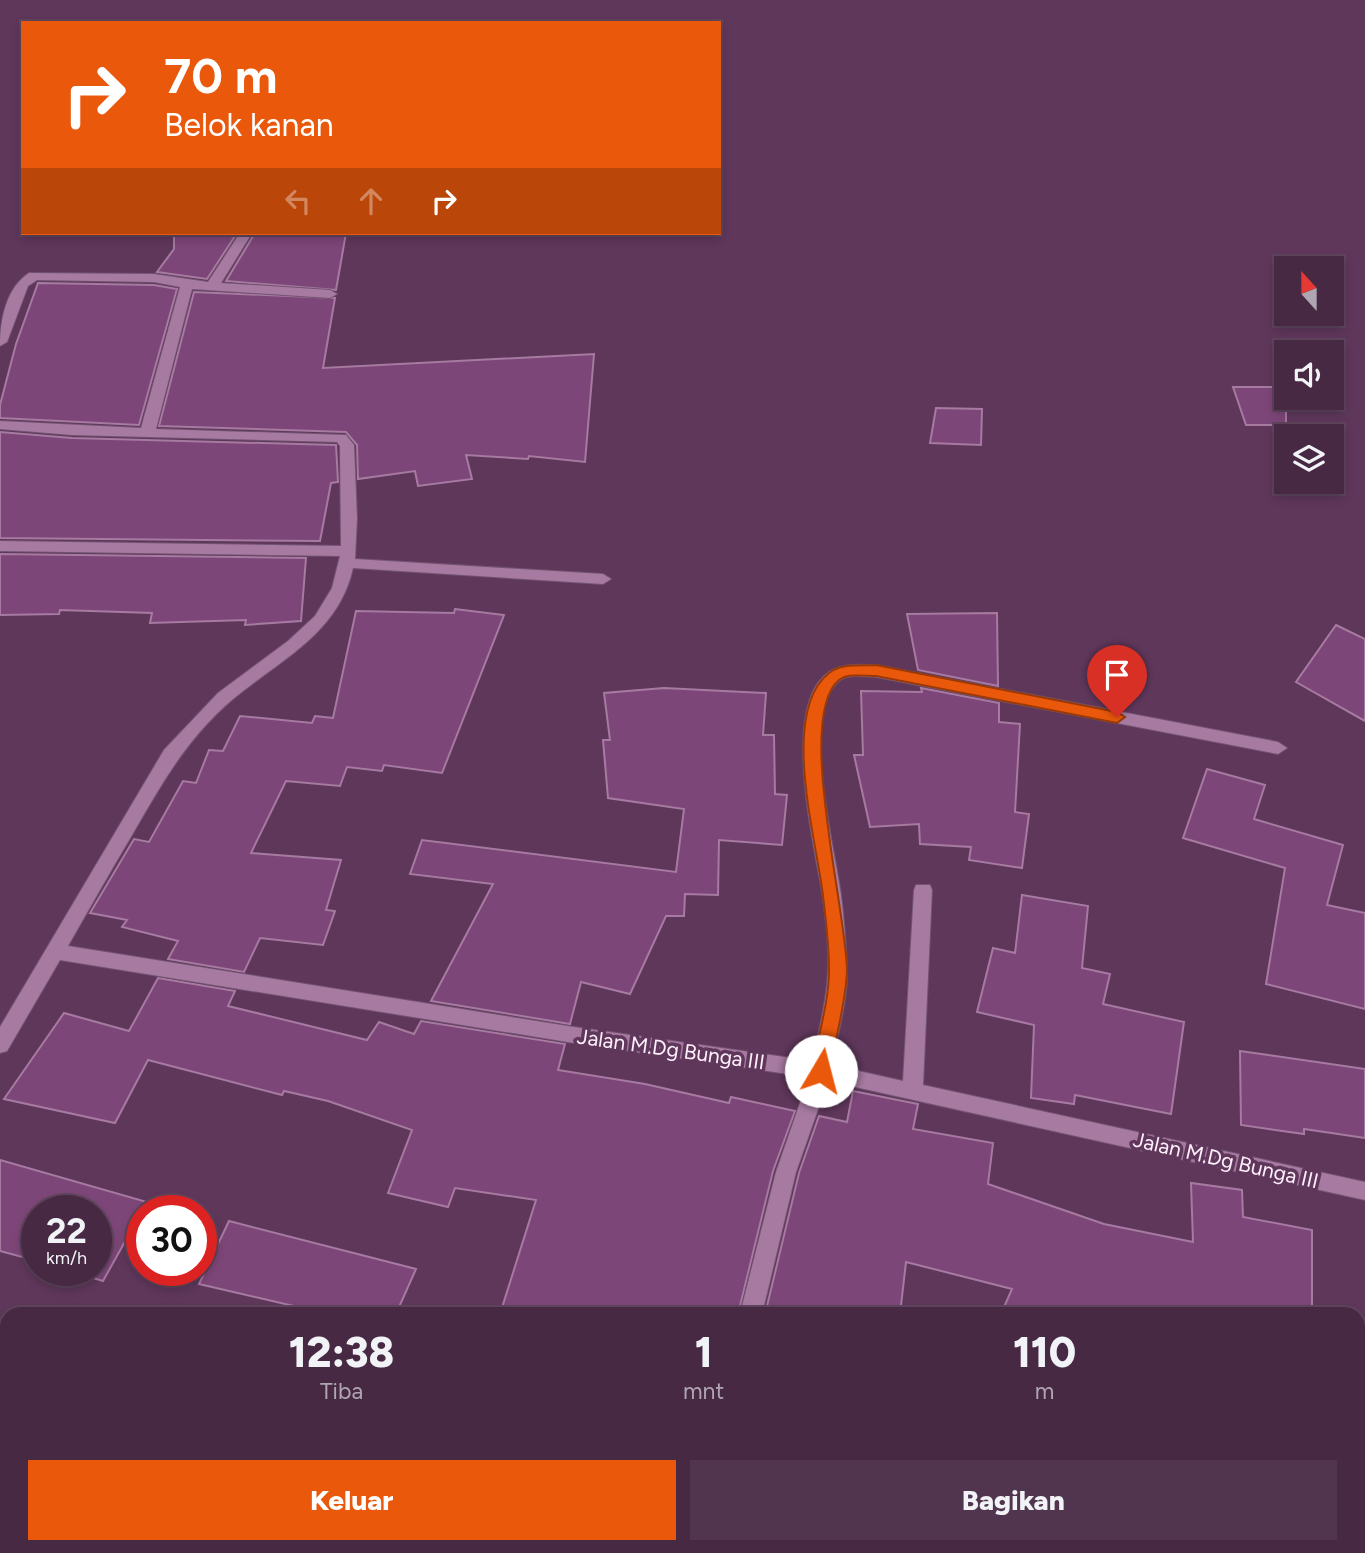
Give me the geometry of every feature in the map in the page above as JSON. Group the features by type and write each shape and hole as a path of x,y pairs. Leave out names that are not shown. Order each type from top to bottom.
{"street":[{"path":"214,284 245,235"},
{"path":"0,342 22,284 34,276 154,278 187,285 214,284 330,294"},
{"path":"148,431 187,285"},
{"path":"0,425 72,431 341,438 347,445 347,556 339,589 332,603 306,635 201,718 170,754 0,1045"},
{"path":"0,546 347,556 603,579"},
{"path":"753,1307 786,1172 821,1071 838,973 832,896 818,815 811,741 814,712 820,695 834,677 845,671 876,671 1278,748"},
{"path":"913,1091 923,890"},
{"name":"Jalan M.Dg Bunga III","path":"53,951 560,1033 821,1071 1365,1191"}],"building":[{"path":"174,235 236,235 207,279 157,272 174,249"},
{"path":"254,235 346,235 336,290 226,281"},
{"path":"38,283 154,285 177,289 139,425 0,418 0,405 16,344"},
{"path":"194,292 335,298 323,368 594,354 585,462 529,456 528,459 466,455 472,479 418,486 415,471 358,479 357,445 346,432 159,426"},
{"path":"1233,387 1274,387 1274,410 1286,410 1286,424 1246,425"},
{"path":"936,408 982,409 981,445 930,443"},
{"path":"0,432 72,438 336,445 338,482 331,483 320,541 0,538"},
{"path":"0,554 306,558 301,621 245,625 246,620 150,623 152,613 60,610 59,614 0,615"},
{"path":"455,609 504,615 442,773 384,765 382,771 347,767 340,786 286,781 251,853 341,860 326,910 335,911 323,945 260,938 244,972 168,959 178,941 122,927 127,920 90,913 134,839 149,842 183,781 196,783 209,750 223,751 240,716 312,723 315,716 333,718 356,611 454,613"},
{"path":"997,613 998,686 918,670 907,614"},
{"path":"1336,625 1365,639 1365,721 1296,682"},
{"path":"664,688 766,693 763,735 774,735 775,794 787,795 782,845 719,840 718,895 685,894 684,916 666,916 630,994 581,982 570,1024 431,1001 493,884 410,874 422,840 676,872 684,809 608,798 603,740 610,740 604,693"},
{"path":"921,688 999,703 999,722 1020,724 1015,812 1029,814 1022,868 969,860 971,847 920,844 919,824 870,827 854,755 863,755 861,691 922,692"},
{"path":"1207,769 1265,785 1254,819 1343,845 1327,905 1365,913 1365,1009 1266,984 1285,868 1183,838"},
{"path":"1022,895 1088,906 1082,968 1110,974 1103,1004 1184,1022 1171,1114 1075,1095 1074,1104 1031,1098 1034,1025 977,1012 993,948 1015,953"},
{"path":"158,978 235,991 228,1006 367,1040 379,1022 414,1034 421,1021 565,1044 558,1070 645,1084 729,1103 731,1097 795,1111 773,1171 740,1307 502,1307 536,1200 455,1188 448,1207 388,1193 412,1130 328,1101 284,1091 282,1095 148,1060 115,1123 4,1099 64,1013 129,1031"},
{"path":"1240,1051 1365,1069 1365,1138 1304,1129 1304,1134 1241,1125"},
{"path":"853,1091 918,1104 913,1129 993,1143 988,1184 1104,1224 1193,1242 1191,1183 1242,1190 1243,1217 1312,1230 1312,1307 1004,1307 1012,1289 906,1262 901,1307 767,1306 799,1173 819,1116 847,1122"},
{"path":"0,1160 126,1196 126,1240 112,1265 112,1195 21,1195 21,1257 0,1251"},
{"path":"229,1221 416,1269 399,1307 298,1307 208,1286 217,1286 217,1246"}],"route":[{"path":"821,1071 838,973 832,896 818,815 811,741 814,712 820,695 834,677 845,671 876,671 1117,717"}]}
